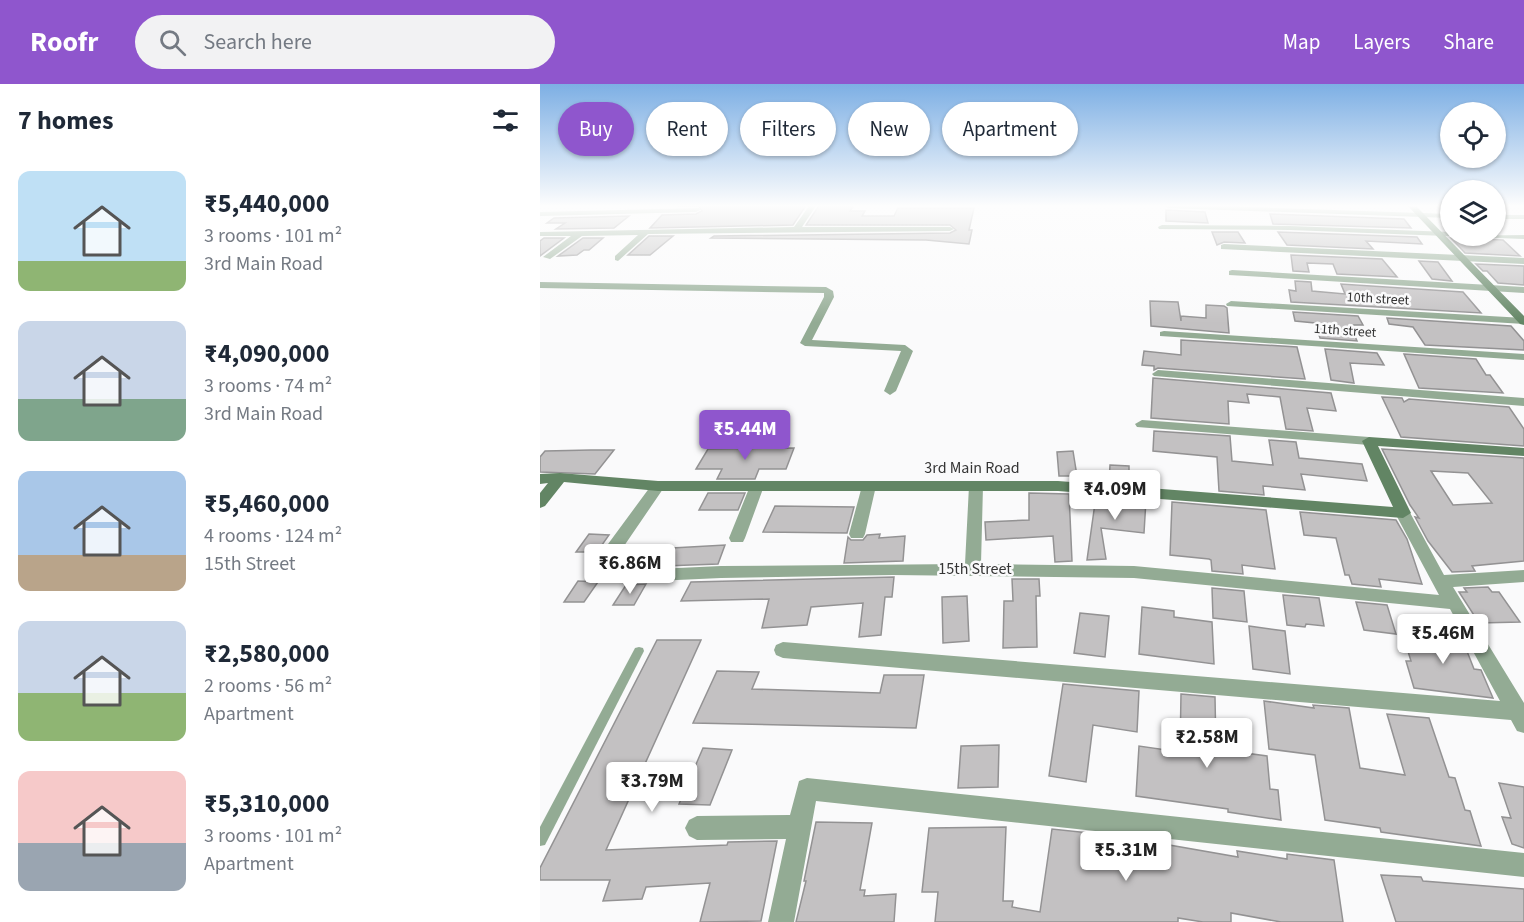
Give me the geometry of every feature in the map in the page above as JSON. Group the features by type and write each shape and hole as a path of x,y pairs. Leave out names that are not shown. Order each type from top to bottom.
{"street":[{"path":"547,257 563,245"},
{"path":"618,258 632,245"},
{"path":"1450,246 1524,321"},
{"path":"1224,247 1524,261"},
{"path":"1232,273 1524,290"},
{"path":"540,285 826,290 830,293 829,297 805,343 905,348 907,351 890,391"},
{"name":"10th street","path":"1231,304 1524,321"},
{"name":"11th street","path":"1164,334 1524,357"},
{"path":"1158,374 1524,402"},
{"path":"1142,424 1524,452"},
{"path":"1369,441 1439,582 1455,603 1522,716"},
{"path":"540,503 560,477"},
{"name":"3rd Main Road","path":"540,479 560,477 658,486 1058,486 1403,513"},
{"name":"15th Street","path":"658,486 603,563 599,571 603,575 611,577 732,572 973,569 1134,572 1455,603"},
{"path":"737,537 757,486"},
{"path":"857,534 869,486"},
{"path":"973,569 976,486"},
{"path":"1439,582 1524,576"},
{"path":"783,650 1522,716"},
{"path":"781,922 807,789 1524,865"},
{"path":"697,828 799,827"}],"lane":[{"path":"540,840 639,651"}],"building":[{"path":"540,245 555,245 540,256"},
{"path":"573,245 595,245 577,255 558,256"},
{"path":"639,245 662,245 650,255 628,255"},
{"path":"1289,245 1370,245 1373,249"},
{"path":"1508,245 1520,256 1465,253 1458,246"},
{"path":"1291,255 1382,259 1397,277 1337,274 1333,264 1307,263 1309,272 1293,271"},
{"path":"1419,261 1438,262 1452,281 1432,279"},
{"path":"1476,264 1524,266 1524,285 1498,283 1487,271 1483,271"},
{"path":"1295,281 1311,282 1312,291 1345,294 1341,284 1463,292 1481,313 1291,302 1289,290 1296,291"},
{"path":"1150,301 1178,302 1181,321 1181,316 1206,318 1206,305 1224,306 1227,308 1229,333 1151,326"},
{"path":"1293,312 1358,316 1363,325 1350,325 1357,341 1320,338 1315,323 1295,321"},
{"path":"1387,318 1511,326 1524,341 1524,350 1425,345 1413,327 1389,324"},
{"path":"1181,340 1297,347 1305,379 1158,368 1154,370 1154,366 1142,365 1144,351 1181,355"},
{"path":"1325,349 1377,353 1384,365 1350,363 1354,383 1331,380"},
{"path":"1404,354 1476,359 1486,375 1490,375 1503,393 1419,388"},
{"path":"1153,378 1331,393 1336,411 1307,408 1313,431 1286,429 1280,397 1247,394 1249,403 1228,401 1229,424 1151,418"},
{"path":"1382,397 1402,398 1404,402 1409,399 1509,407 1524,429 1524,446 1401,437"},
{"path":"1154,431 1230,436 1232,461 1273,465 1269,440 1296,442 1299,458 1362,464 1367,481 1301,474 1305,490 1263,486 1264,495 1219,491 1217,457 1153,451"},
{"path":"794,448 786,469 759,469 755,479 717,479 722,469 696,469 708,449"},
{"path":"1382,449 1524,458 1524,561 1472,566 1475,571 1452,572 1428,541 1415,517 1419,518","holes":["1431,471 1468,473 1492,503 1453,505"]},
{"path":"614,450 595,474 540,472 540,457 545,451"},
{"path":"1073,451 1077,476 1059,476 1057,452"},
{"path":"1110,465 1129,466 1129,484 1109,483"},
{"path":"708,493 745,493 738,510 699,510"},
{"path":"1029,493 1069,494 1072,561 1055,562 1053,536 986,540 985,522 1029,520"},
{"path":"1096,496 1146,500 1144,533 1101,528 1106,559 1087,560"},
{"path":"1172,502 1266,510 1275,569 1242,565 1243,574 1212,571 1209,559 1170,555"},
{"path":"775,506 854,507 847,533 763,532"},
{"path":"1300,512 1396,520 1407,539 1422,584 1379,579 1381,587 1352,584 1349,575 1345,575 1336,538 1304,535"},
{"path":"589,534 609,535 597,552 576,552"},
{"path":"880,534 879,538 905,536 903,561 844,563 848,537 851,540 863,540 867,535"},
{"path":"725,545 718,564 664,566 672,548"},
{"path":"894,577 892,597 885,597 881,635 859,637 863,603 811,607 807,625 762,628 769,599 681,601 691,582"},
{"path":"1012,579 1039,579 1040,596 1036,596 1037,647 1003,648 1004,601 1013,601"},
{"path":"578,581 598,582 584,602 564,602"},
{"path":"646,584 634,605 613,605 626,585"},
{"path":"1488,587 1492,592 1499,592 1520,622 1479,623 1459,592 1467,592 1464,588"},
{"path":"1212,588 1244,591 1247,622 1213,618"},
{"path":"1283,595 1319,598 1324,626 1287,625"},
{"path":"967,596 969,641 943,643 942,597"},
{"path":"1356,602 1387,605 1396,634 1364,630"},
{"path":"1142,607 1174,611 1174,617 1212,622 1214,664 1139,654"},
{"path":"1080,613 1109,616 1105,657 1074,653"},
{"path":"1249,626 1285,631 1290,674 1253,669"},
{"path":"1401,629 1461,636 1474,669 1481,670 1493,698 1414,688 1406,661 1411,661"},
{"path":"657,640 701,640 606,850 777,841 761,921 700,922 710,883 646,887 642,899 603,901 610,880 540,880 540,868"},
{"path":"717,671 759,672 752,689 880,693 884,675 924,675 916,728 693,723"},
{"path":"1063,684 1139,691 1137,732 1093,725 1086,782 1049,776"},
{"path":"1181,694 1215,697 1216,749 1267,756 1270,789 1278,790 1281,820 1228,812 1228,809 1136,796 1139,746 1180,752"},
{"path":"1264,701 1314,708 1313,705 1349,708 1360,768 1405,775 1387,714 1429,718 1449,777 1455,778 1465,810 1470,811 1481,846 1381,832 1380,828 1325,820 1315,755 1269,749"},
{"path":"999,745 998,787 958,788 961,746"},
{"path":"703,748 732,750 710,805 679,804"},
{"path":"1499,783 1524,787 1524,848 1512,844 1502,817 1511,818"},
{"path":"816,822 872,823 860,890 865,890 864,896 896,894 894,922 796,922"},
{"path":"1006,827 1003,901 1013,901 1012,907 1040,912 1052,829 1118,836 1238,857 1237,851 1287,859 1287,854 1334,860 1343,922 1281,922 1231,913 1231,922 1203,922 1178,918 1178,922 935,922 938,892 922,892 929,828"},
{"path":"1381,875 1421,877 1423,881 1524,889 1524,922 1396,922"}]}
